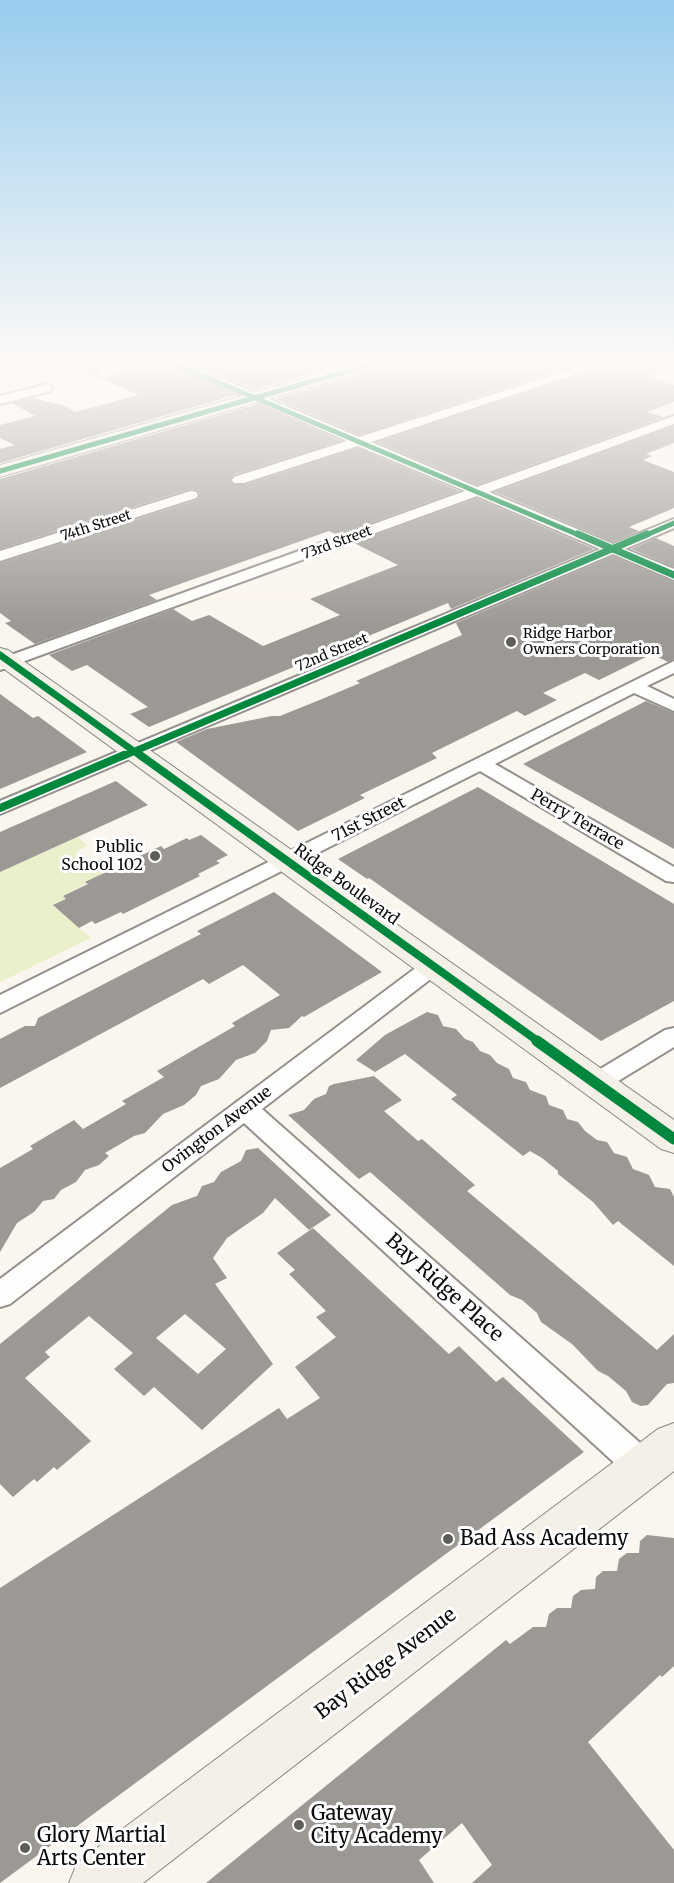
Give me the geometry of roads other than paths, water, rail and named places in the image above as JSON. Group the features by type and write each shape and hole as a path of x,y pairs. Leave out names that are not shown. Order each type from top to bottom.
{"street":[{"path":"0,471 70,451"},
{"path":"239,480 330,451"},
{"path":"379,451 674,575"},
{"name":"73rd Street","path":"3,661 589,451"},
{"name":"74th Street","path":"0,556 191,495"},
{"name":"72nd Street","path":"0,808 674,523"},
{"name":"Ridge Boulevard","path":"3,661 134,752 674,1139"},
{"name":"71st Street","path":"0,1005 674,666"},
{"path":"633,686 674,706"},
{"name":"Perry Terrace","path":"481,764 674,876"},
{"name":"Ovington Avenue","path":"0,1295 434,966"},
{"path":"596,1083 674,1036"},
{"name":"Bay Ridge Place","path":"245,1109 659,1456"},
{"name":"Bay Ridge Avenue","path":"97,1883 659,1456"}],"place":[{"name":"Ridge Harbor Owners Corporation","path":"511,642"},
{"name":"Public School 102","path":"155,856"},
{"name":"Bad Ass Academy","path":"448,1539"},
{"name":"Gateway City Academy","path":"299,1825"},
{"name":"Glory Martial Arts Center","path":"25,1848"}]}
